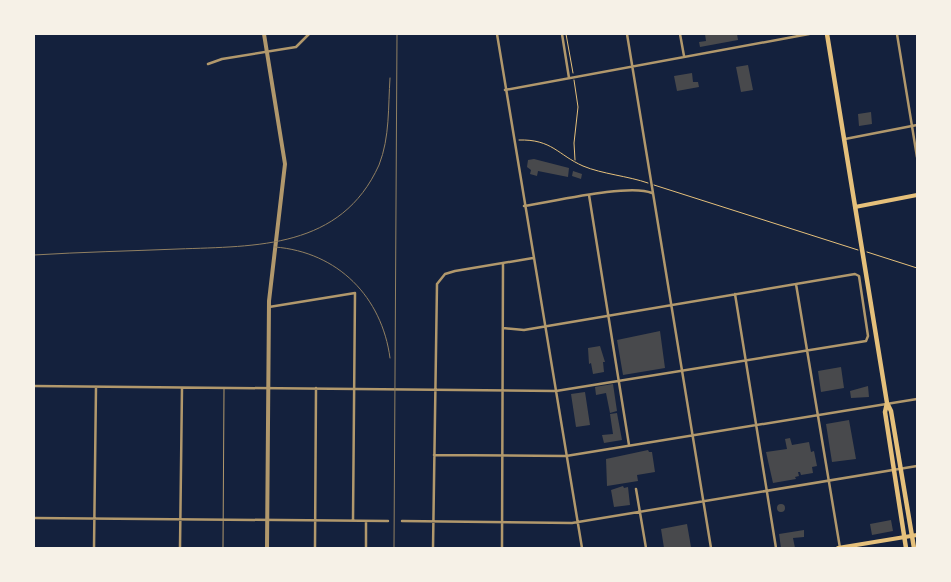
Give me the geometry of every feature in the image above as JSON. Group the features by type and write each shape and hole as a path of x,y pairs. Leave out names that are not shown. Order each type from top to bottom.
{"highway":[{"path":"827,34 887,404 891,411 915,535 914,548"},
{"path":"887,404 885,412 906,548"}],"main road":[{"path":"855,208 917,195"},
{"path":"839,548 915,535"}],"street":[{"path":"264,34 285,164 268,307 267,548"},
{"path":"208,64 222,59 296,47 309,34"},
{"path":"497,34 513,141 546,326 582,548"},
{"path":"562,34 569,78"},
{"path":"627,34 711,548"},
{"path":"680,34 684,56"},
{"path":"505,90 808,34"},
{"path":"897,34 917,157"},
{"path":"844,139 917,125"},
{"path":"524,206 589,195 639,190 652,193"},
{"path":"589,195 629,445"},
{"path":"433,548 436,290 440,279 445,274 503,262 534,258"},
{"path":"502,548 503,262"},
{"path":"34,386 556,391 868,339 857,275 524,330 503,328"},
{"path":"796,284 819,414 839,548"},
{"path":"268,307 355,293 353,520"},
{"path":"735,294 776,548"},
{"path":"94,548 96,387"},
{"path":"180,548 182,388"},
{"path":"315,548 316,388"},
{"path":"434,456 566,456 917,399"},
{"path":"402,521 578,522 917,466"},
{"path":"636,488 646,548"},
{"path":"34,518 388,521"},
{"path":"366,521 366,548"}],"lane":[{"path":"223,548 224,388"}],"path":[{"path":"566,34 573,74"},
{"path":"574,81 578,107 575,161"},
{"path":"513,141 526,140 544,143 556,148 585,167 646,183"},
{"path":"653,185 850,247"},
{"path":"869,253 917,268"}],"building":[{"path":"705,34 737,34 738,40 700,47 699,42 706,41"},
{"path":"748,65 753,90 741,92 736,67"},
{"path":"692,73 693,82 698,82 699,87 677,91 674,76"},
{"path":"871,112 872,124 859,126 858,114"},
{"path":"534,159 569,168 568,177 538,171 537,176 530,174 531,170 527,167 528,160"},
{"path":"573,171 582,174 581,179 572,176"},
{"path":"660,331 665,368 623,375 617,340"},
{"path":"600,346 605,362 603,362 604,372 593,374 591,363 589,364 588,348"},
{"path":"841,367 844,388 821,392 818,371"},
{"path":"613,384 617,411 610,413 606,393 596,395 595,387"},
{"path":"868,386 869,397 851,398 850,391"},
{"path":"585,392 590,425 576,427 571,394"},
{"path":"617,413 622,440 604,443 602,435 613,434 610,414"},
{"path":"849,420 856,459 832,462 826,424"},
{"path":"790,438 792,445 809,442 811,452 814,451 817,466 812,467 813,473 801,475 798,472 799,476 795,477 796,479 773,483 766,452 787,449 785,439"},
{"path":"648,450 652,452 655,472 637,475 638,481 607,486 606,459"},
{"path":"623,486 624,488 628,487 630,505 614,507 611,490"},
{"path":"781,504 785,508 781,512 777,508"},
{"path":"891,520 893,531 872,535 870,524"},
{"path":"687,524 691,547 664,548 661,529"},
{"path":"804,530 804,537 793,538 795,548 781,548 779,534"}],"railway":[{"path":"394,548 397,34"},
{"path":"34,255 237,246 266,243 294,237 320,228 343,213 363,193 379,165 387,133 390,78"},
{"path":"275,247 298,251 318,258 337,268 353,282 367,297 378,316 390,358"}]}
